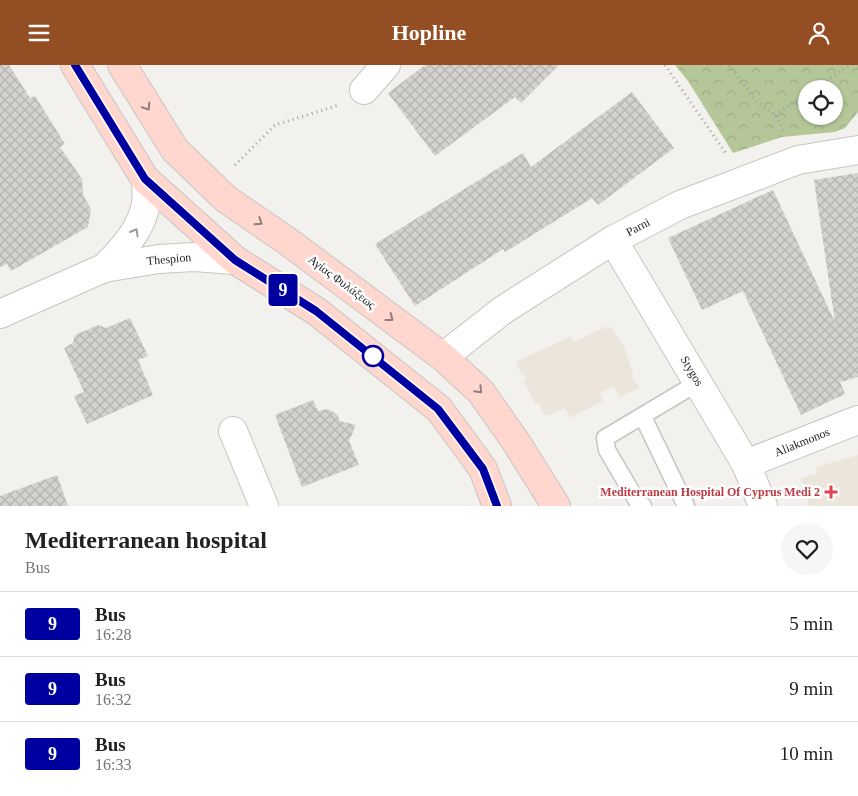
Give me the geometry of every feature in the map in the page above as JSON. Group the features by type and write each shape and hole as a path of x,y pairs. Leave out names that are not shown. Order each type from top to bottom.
{"main road":[{"path":"75,65 145,179 235,260 316,311 438,409 483,469 497,506"},
{"name":"Αγίας Φυλάξεως","path":"122,65 175,150 226,199 290,243 443,357 482,392 556,506"}],"street":[{"path":"364,90 386,65"},
{"name":"Parni","path":"443,357 503,310 613,240 680,205 740,180 798,160 858,150"},
{"name":"Thespion","path":"104,269 127,247 141,223 149,193 145,179"},
{"name":"Stygos","path":"613,240 746,464 763,506"},
{"name":"Thespion","path":"0,313 104,269 168,258 194,257 235,260"},
{"name":"Aliakmonos","path":"746,464 858,420"},
{"path":"233,431 264,506"}],"lane":[{"path":"643,506 637,501 606,450 605,438 699,382"},
{"path":"643,417 686,506"}],"path":[{"path":"665,65 728,156 740,180"},
{"path":"728,65 756,101 776,115 786,136"},
{"path":"828,80 850,65"},
{"path":"233,168 275,125 336,107 364,90"},
{"path":"776,115 798,100"}],"shaded area":[{"path":"606,326 607,329 611,327 624,347 633,374 631,376 639,388 619,397 614,386 600,393 603,401 570,418 565,408 548,416 547,414 544,415 539,404 535,404 523,380 527,378 524,374 522,375 516,362 571,336 574,342"},
{"name":"Mediterranean Hospital Of Cyprus Medi 2","path":"858,455 858,506 809,506 801,478 817,474 816,467"}],"green space":[{"path":"675,65 858,65 858,112 845,128 835,132 782,137 733,153 688,81"}],"building":[{"path":"0,65 9,65 30,98 35,96 65,144 60,147 82,179 83,195 91,209 88,227 11,271 7,264 0,267"},
{"path":"425,65 559,65 521,103 515,97 435,156 388,93"},
{"path":"632,92 674,148 598,205 592,198 505,252 503,249 415,306 375,244 523,153 531,167"},
{"path":"858,173 858,377 840,382 845,394 801,415 743,291 702,310 668,238 773,190 835,322 814,180"},
{"path":"130,318 148,356 138,360 153,395 87,424 74,396 84,392 64,348 73,343 75,335 98,325 106,328"},
{"path":"313,400 318,411 328,409 337,414 340,421 356,425 349,441 359,465 302,487 275,415"},
{"path":"57,475 68,506 0,506 0,496"}],"bus line":[{"name":"9","path":"75,65 145,179 235,260 316,311 438,409 483,469 497,506"}],"place":[{"name":"Mediterranean Hospital Of Cyprus Medi 2","path":"831,492"}]}
